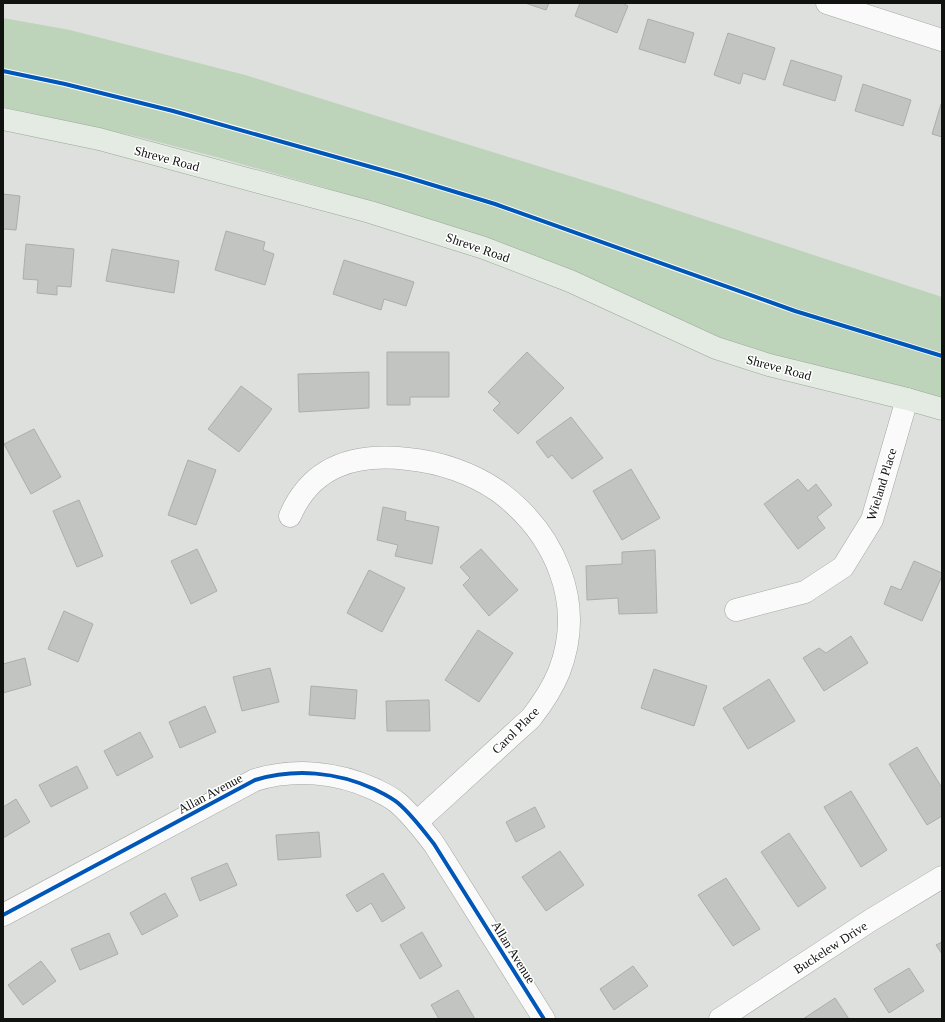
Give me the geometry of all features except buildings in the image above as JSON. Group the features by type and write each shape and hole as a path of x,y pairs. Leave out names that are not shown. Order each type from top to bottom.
{"main road":[{"name":"Shreve Road","path":"3,119 99,139 377,214 484,248 570,281 716,348 769,365 942,409"}],"street":[{"path":"827,3 942,40"},
{"name":"Wieland Place","path":"736,610 805,592 843,567 872,520 907,399"},
{"name":"Carol Place","path":"290,516 306,490 322,475 341,464 361,459 385,458 426,461 456,470 497,491 521,510 540,532 556,560 566,587 569,614 566,645 559,671 546,698 531,718 417,822"},
{"name":"Allan Avenue","path":"3,915 255,780 265,777 299,773 329,775 358,782 385,795 397,802 417,822 434,844 544,1019"},
{"name":"Buckelew Drive","path":"720,1019 871,920 942,877"}],"green space":[{"path":"3,18 70,30 245,75 618,191 942,297 942,398 804,364 719,338 460,230 326,188 139,137 3,107"}],"cycle path":[{"path":"3,71 65,84 173,111 403,176 495,204 795,311 942,356"},
{"path":"3,915 255,780 270,776 300,773 331,776 360,783 374,789 398,803 413,818 434,844 544,1019"}]}
